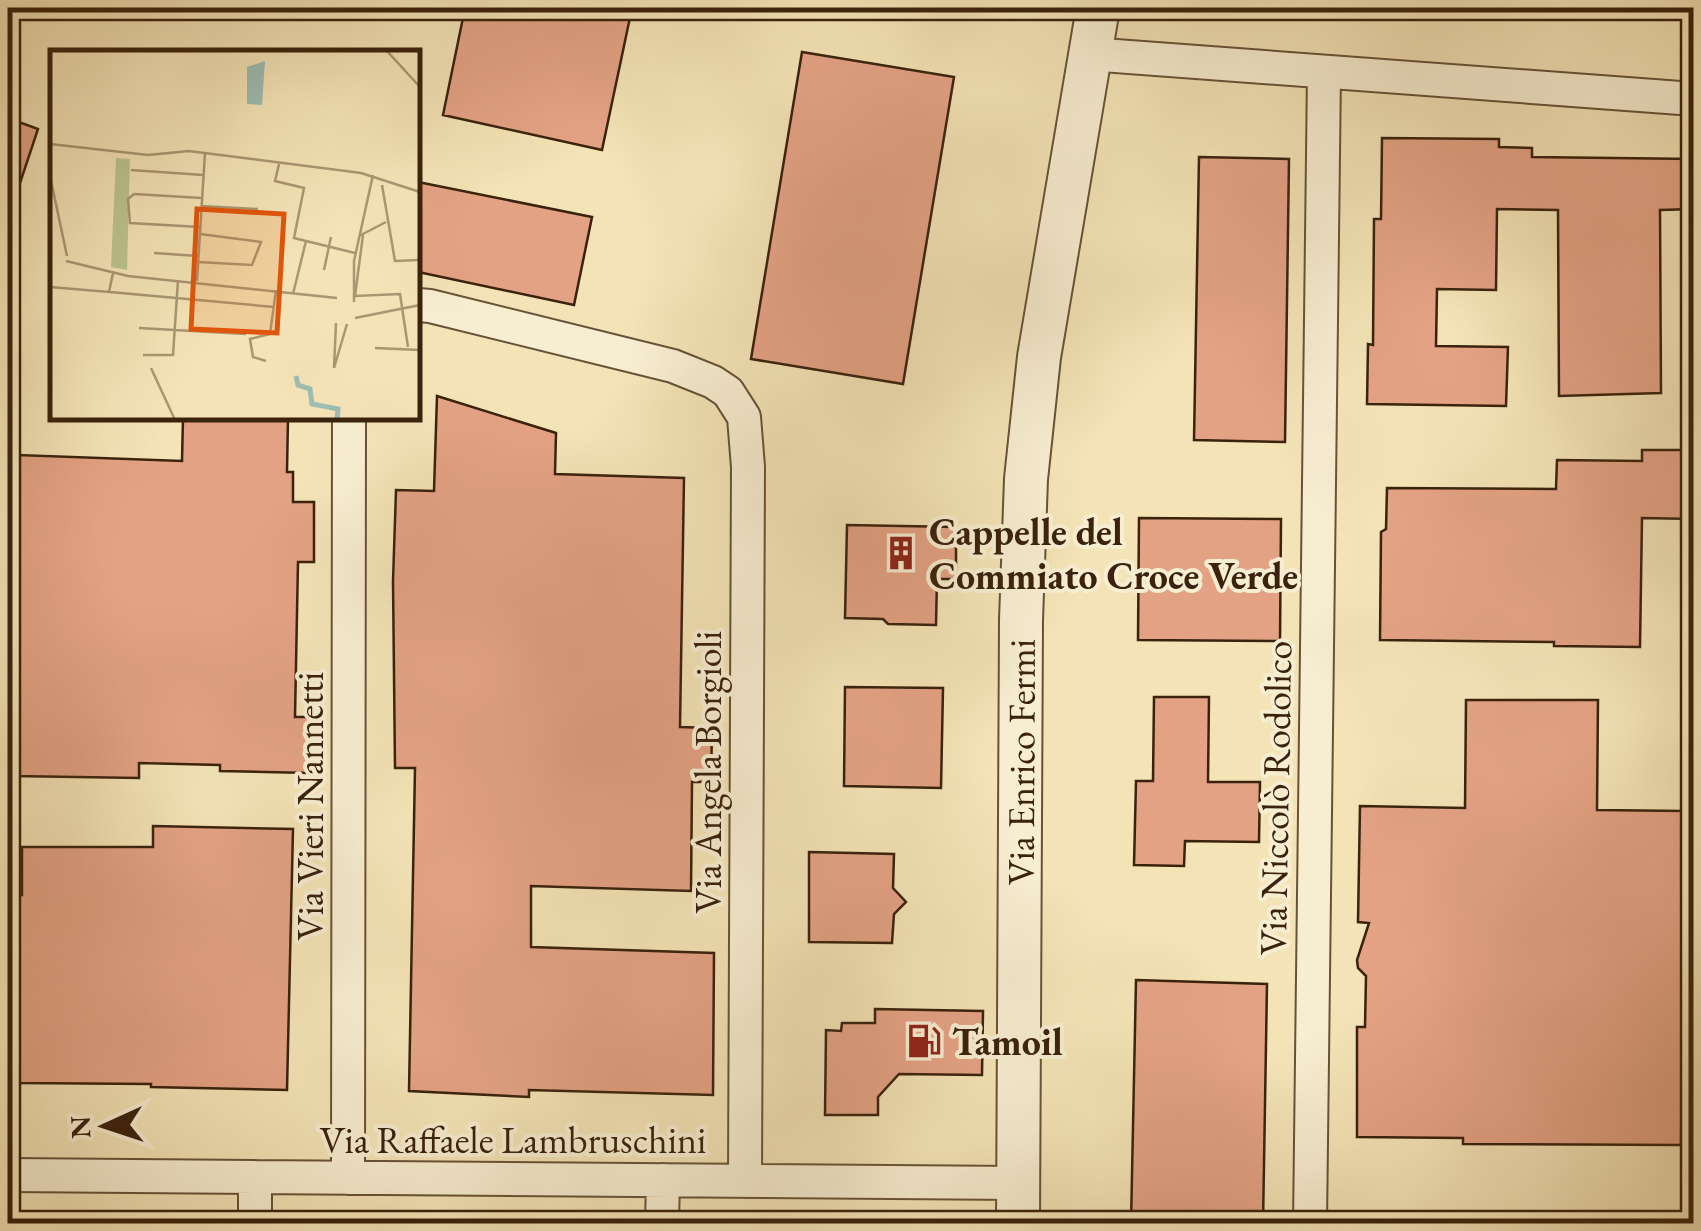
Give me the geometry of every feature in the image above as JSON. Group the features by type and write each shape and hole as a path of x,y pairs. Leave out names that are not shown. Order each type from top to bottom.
{"street":[{"name":"Via Enrico Fermi","path":"1018,1204 1021,639 1026,479 1039,357 1098,8"},
{"path":"1089,54 1694,99"},
{"name":"Via Niccolò Rodolico","path":"1310,1224 1324,73"},
{"name":"Via Angela Borgioli","path":"420,306 673,366 728,392 744,417 748,453 744,1181"},
{"name":"Via Vieri Nannetti","path":"348,1178 349,426"},
{"name":"Via Raffaele Lambruschini","path":"8,1175 744,1181 1018,1204"},
{"path":"255,1177 255,1224"},
{"path":"662,1224 663,1180"}],"building":[{"path":"465,8 632,8 602,150 443,115"},
{"path":"802,52 954,77 903,384 751,359"},
{"path":"8,118 38,129 13,204 8,203"},
{"path":"1382,138 1499,139 1499,147 1532,148 1532,157 1694,159 1694,209 1660,210 1661,393 1559,396 1558,210 1497,209 1496,290 1437,289 1436,346 1508,347 1506,406 1367,404 1368,344 1373,345 1374,219 1381,219"},
{"path":"1199,157 1289,159 1285,442 1194,440"},
{"path":"420,182 592,217 574,305 420,272"},
{"path":"437,396 556,433 555,474 684,478 680,727 712,728 711,782 692,782 691,891 531,886 531,947 714,953 713,1095 529,1090 529,1097 409,1091 415,768 395,768 396,490 434,491"},
{"path":"183,420 288,420 287,472 293,472 293,502 314,502 314,562 298,562 295,717 311,717 309,773 220,771 220,765 139,763 139,778 13,776 18,455 182,461"},
{"path":"1642,450 1694,450 1694,519 1642,518 1640,647 1380,640 1381,532 1386,529 1387,488 1556,489 1557,460 1642,461"},
{"path":"1139,518 1281,519 1280,641 1138,640"},
{"name":"Cappelle del Commiato Croce Verde","path":"847,525 956,527 956,579 937,579 936,625 845,618"},
{"path":"845,687 943,688 941,788 844,786"},
{"path":"1154,697 1209,697 1208,782 1260,782 1259,842 1185,841 1184,866 1134,865 1136,781 1153,781"},
{"path":"1466,700 1598,700 1597,810 1684,811 1681,1145 1463,1144 1463,1138 1357,1137 1357,1027 1365,1027 1366,976 1358,968 1357,960 1369,923 1358,922 1360,806 1465,808"},
{"path":"153,826 293,829 287,1090 18,1083 19,946 10,946 10,895 22,895 22,847 153,847"},
{"path":"809,852 894,854 893,888 906,902 894,914 892,943 809,942"},
{"path":"1136,980 1267,984 1263,1224 1131,1224"},
{"path":"875,1009 983,1011 982,1075 899,1074 878,1097 878,1115 825,1115 826,1030 841,1031 842,1023 875,1023"}],"place":[{"name":"Cappelle del Commiato Croce Verde","path":"901,553"},
{"name":"Tamoil","path":"924,1041"}]}
